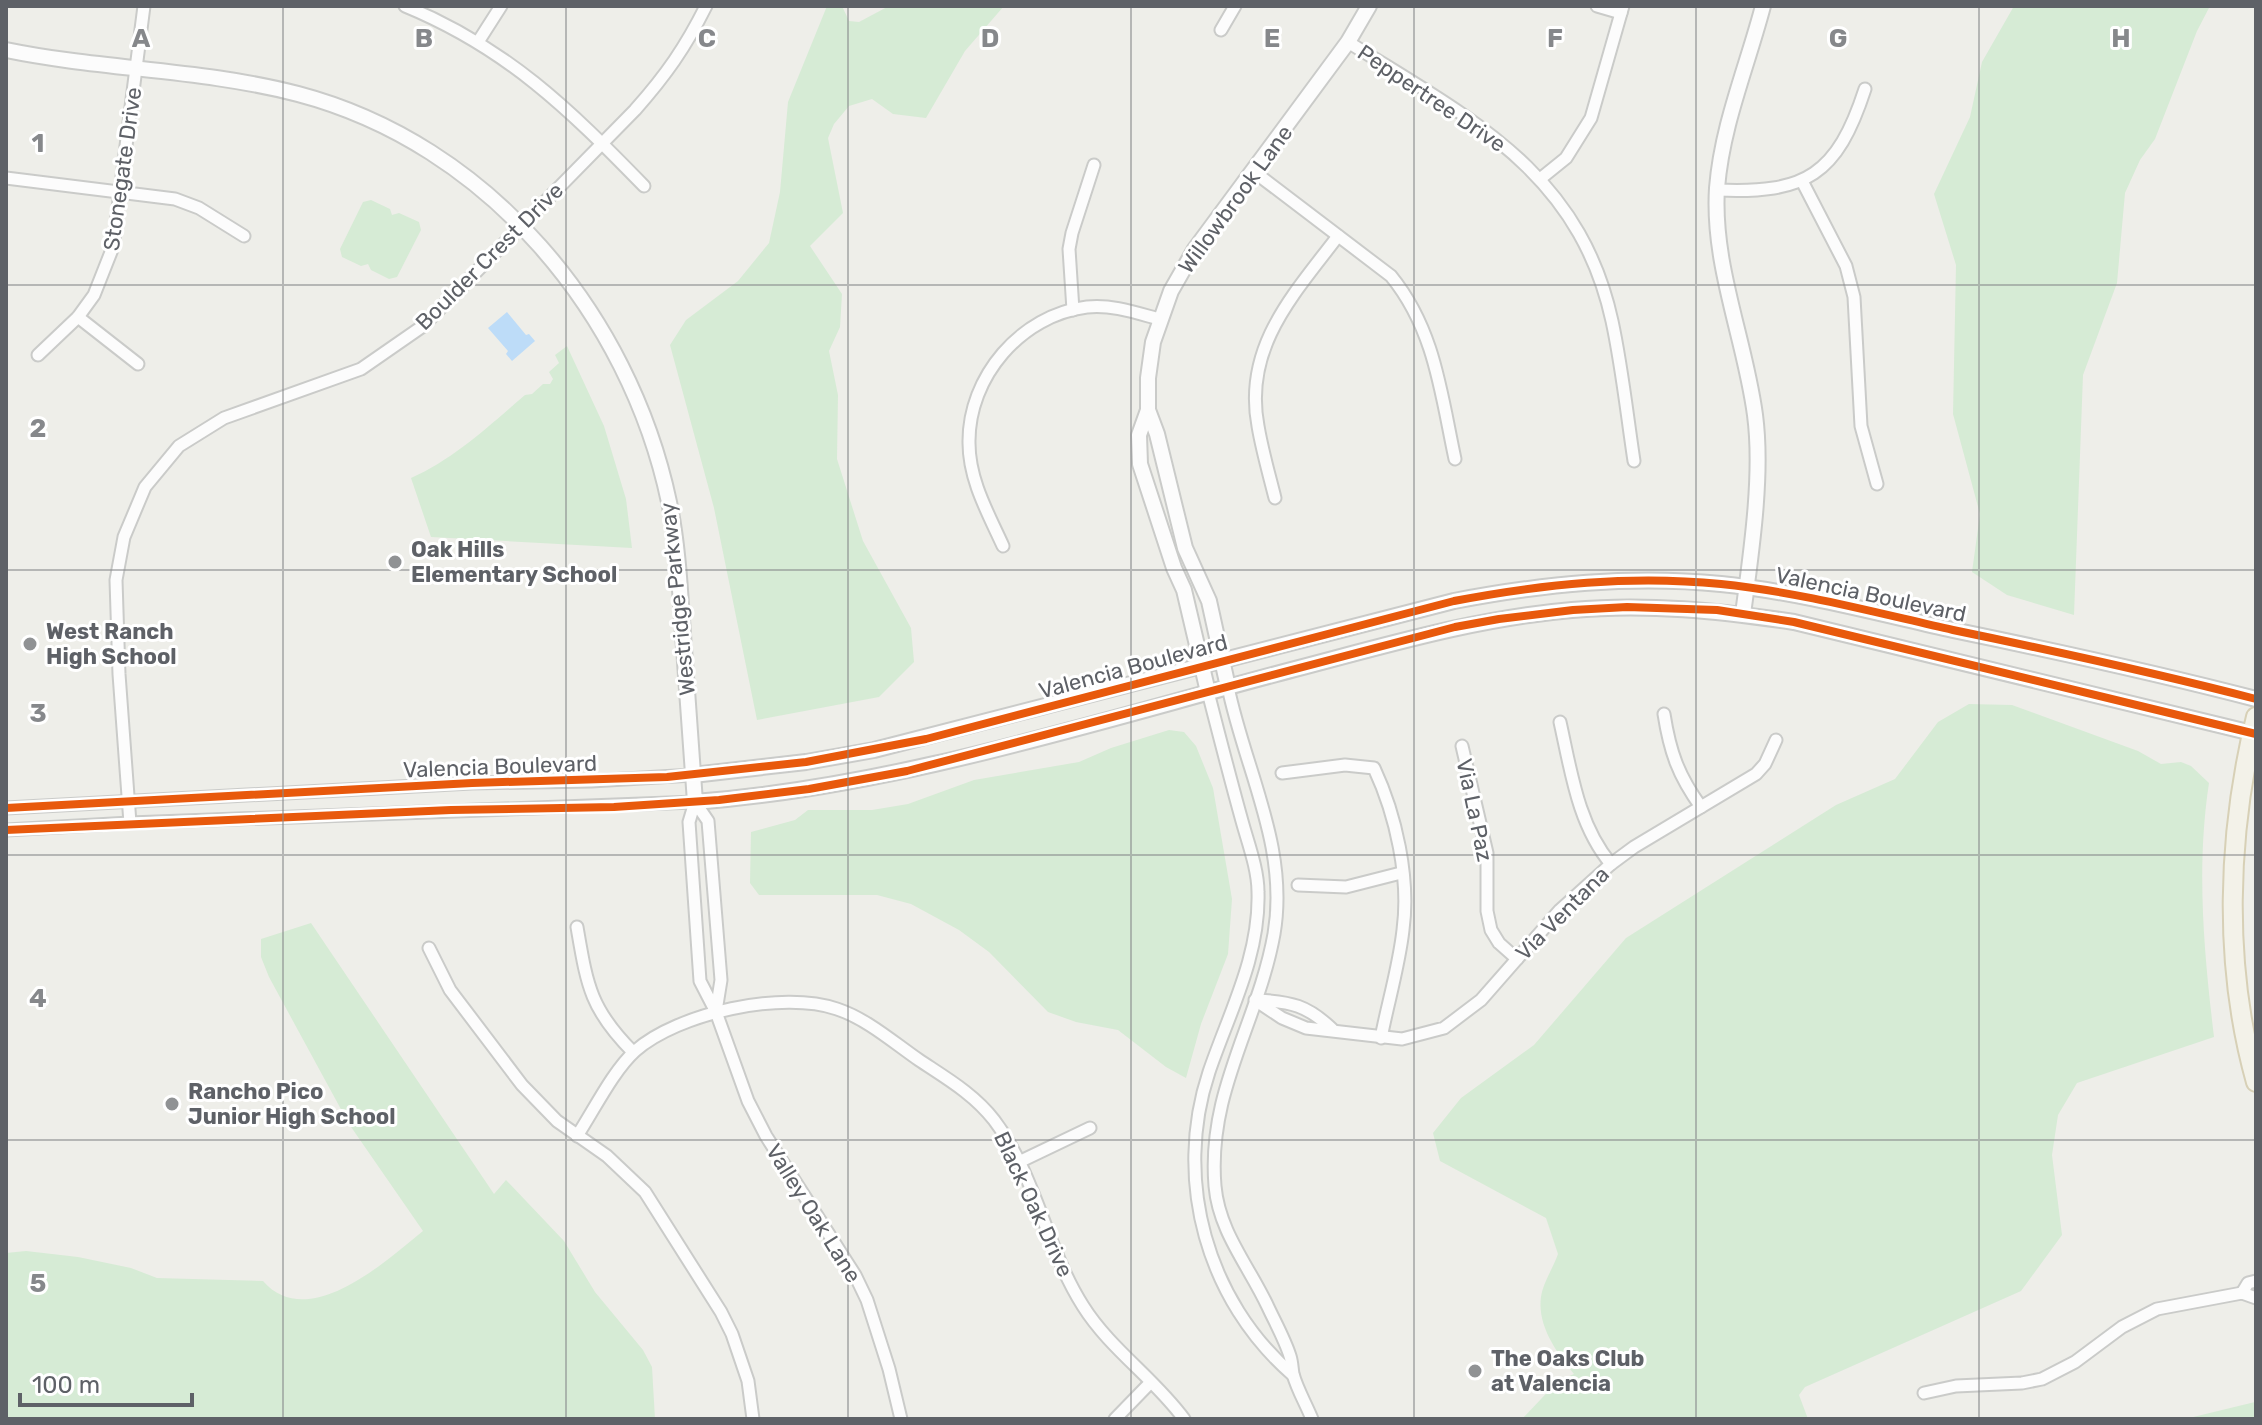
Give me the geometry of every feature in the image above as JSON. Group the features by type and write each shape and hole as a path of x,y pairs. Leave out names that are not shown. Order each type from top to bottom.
{"main road":[{"path":"2255,728 2240,803 2233,894 2239,986 2256,1082"}],"street":[{"name":"Stonegate Drive","path":"38,355 78,317 94,295 113,247 144,6"},
{"path":"405,6 478,42 542,86 644,186"},
{"path":"478,42 501,6"},
{"name":"Boulder Crest Drive","path":"130,823 119,674 116,580 124,537 145,487 179,446 224,418 361,369 423,326 669,72 706,6"},
{"path":"1221,30 1235,6"},
{"name":"Willowbrook Lane","path":"1208,692 1184,590 1140,464 1139,435 1148,410 1148,378 1159,319 1195,249 1348,42 1369,6"},
{"path":"1540,179 1566,158 1591,118 1622,10 1597,6"},
{"path":"1743,614 1757,473 1756,418 1720,252 1717,190 1724,135 1763,6"},
{"name":"Peppertree Drive","path":"1348,42 1473,121 1519,157 1559,202 1600,279 1612,321 1634,461"},
{"name":"Westridge Parkway","path":"6,50 243,82 301,95 353,114 405,139 447,165 480,189 550,255 597,320 637,398 669,503 676,545 695,802"},
{"path":"1717,190 1753,192 1802,181 1822,168 1847,137 1865,89"},
{"path":"1073,310 1069,249 1094,165"},
{"path":"1253,171 1391,276 1419,316 1429,342 1455,459"},
{"path":"6,178 175,199 199,208 244,236"},
{"path":"1802,181 1834,239 1849,276 1854,297 1861,426 1877,484"},
{"path":"1275,498 1257,424 1256,394 1265,342 1277,318 1338,236"},
{"path":"1003,546 981,497 971,466 969,443 978,395 999,357 1036,325 1073,310 1090,307 1114,309 1159,319"},
{"path":"78,317 138,364"},
{"name":"Willowbrook Lane","path":"1148,410 1157,434 1185,548 1209,601 1228,687"},
{"name":"Valencia Boulevard","path":"6,808 472,783 591,781 766,768 926,739 1454,601 1543,586 1633,580 1746,587 2059,652 2256,699"},
{"name":"Valencia Boulevard","path":"6,830 695,802 809,789 951,760 1455,627 1573,610 1627,607 1743,614 1821,628 2052,684 2255,728"},
{"path":"1228,687 1234,717 1267,816 1278,887 1274,933 1216,1123 1215,1189 1225,1230 1251,1271 1290,1354 1293,1376 1312,1419"},
{"path":"1208,692 1258,890 1250,961 1199,1108 1194,1160 1198,1200 1203,1234 1221,1281 1256,1337 1293,1376"},
{"path":"1664,714 1678,772 1701,807"},
{"path":"1560,722 1588,831 1595,846 1611,864"},
{"name":"Via Ventana","path":"1255,1000 1282,1018 1306,1028 1402,1039 1444,1028 1481,1000 1580,889 1634,847 1756,774 1765,764 1776,740"},
{"name":"Via La Paz","path":"1462,746 1487,853 1487,911 1491,930 1499,943 1517,959"},
{"path":"1282,773 1345,765 1374,768 1384,790 1401,873 1404,928 1381,1038"},
{"name":"Valley Oak Lane","path":"695,802 689,822 700,981 716,1012 748,1101 766,1136 855,1275 867,1300 901,1419"},
{"name":"Valley Oak Lane","path":"695,802 708,821 721,980 716,1012"},
{"path":"1298,885 1346,887 1401,873"},
{"path":"577,927 592,998 600,1015 633,1052 577,1136"},
{"path":"429,948 450,990 522,1085 557,1121 625,1171 645,1192 665,1221 732,1334 748,1381 753,1419"},
{"path":"1238,994 1255,1000"},
{"name":"Via Ventana","path":"1255,1000 1286,1002 1313,1011 1332,1029"},
{"name":"Black Oak Drive","path":"633,1052 674,1026 716,1012 768,1004 806,1003 834,1008 854,1016 962,1088 982,1105 1019,1162 1082,1305 1184,1419"},
{"path":"1019,1162 1090,1128"},
{"path":"2242,1293 2248,1283 2256,1281"},
{"path":"1924,1393 1956,1386 2042,1379 2075,1362 2130,1322 2157,1309 2242,1293 2256,1298"},
{"path":"1115,1419 1150,1383"}],"green space":[{"path":"827,6 842,6 849,21 859,22 889,6 1004,6 965,51 926,118 893,114 872,99 849,106 834,124 828,138 843,213 810,246 842,294 840,327 829,351 838,395 837,459 863,541 911,628 914,662 879,697 757,720 714,508 670,345 686,320 738,281 769,243 780,192 788,102"},
{"path":"2014,6 2210,6 2197,31 2155,139 2140,160 2125,193 2117,283 2083,375 2074,615 2007,595 1972,572 1980,514 1953,414 1956,265 1934,194 1970,117 1982,62"},
{"path":"371,200 390,209 392,215 399,213 419,222 421,230 397,277 389,279 371,270 368,264 361,266 342,257 340,249 363,202"},
{"path":"567,346 604,426 626,499 632,548 431,537 411,478 457,451 525,395 532,394 543,384 550,384 553,379 549,372 559,363 555,355"},
{"name":"The Oaks Club at Valencia","path":"1969,704 2012,705 2138,751 2161,764 2181,762 2191,766 2209,783 2202,879 2214,1037 2077,1083 2058,1115 2052,1155 2062,1235 2021,1291 1805,1387 1799,1395 1808,1419 1522,1419 1558,1381 1574,1374 1550,1338 1542,1318 1541,1297 1558,1254 1546,1218 1440,1161 1433,1133 1461,1098 1534,1045 1626,938 1836,805 1895,779 1938,722"},
{"path":"1169,730 1184,732 1196,746 1213,788 1232,899 1228,954 1201,1024 1186,1078 1166,1067 1118,1030 1076,1022 1048,1012 989,952 959,930 911,904 877,895 759,895 750,883 751,832 795,820 808,810 872,810 908,804 974,780 1079,762 1111,748"},
{"path":"311,923 494,1194 506,1180 564,1241 595,1292 643,1350 652,1367 655,1419 6,1419 6,1253 26,1251 78,1257 131,1268 157,1278 263,1281 281,1295 302,1299 324,1296 346,1287 389,1259 423,1231 349,1124 261,957 261,939"},
{"path":"2255,1402 2256,1419 2185,1419"}],"water":[{"path":"507,312 535,341 512,361 506,354 508,351 488,328"}],"cycle path":[{"path":"6,808 472,783 667,777 806,762 926,739 1454,601 1554,586 1620,581 1721,584 1809,598 2256,699"},
{"path":"6,830 451,810 614,807 719,800 809,789 907,771 1455,627 1573,610 1627,607 1717,610 1794,622 2256,734"}],"place":[{"name":"Oak Hills Elementary School","path":"395,562"},
{"name":"West Ranch High School","path":"30,644"},
{"name":"Rancho Pico Junior High School","path":"172,1104"},
{"name":"The Oaks Club at Valencia","path":"1475,1371"}]}
